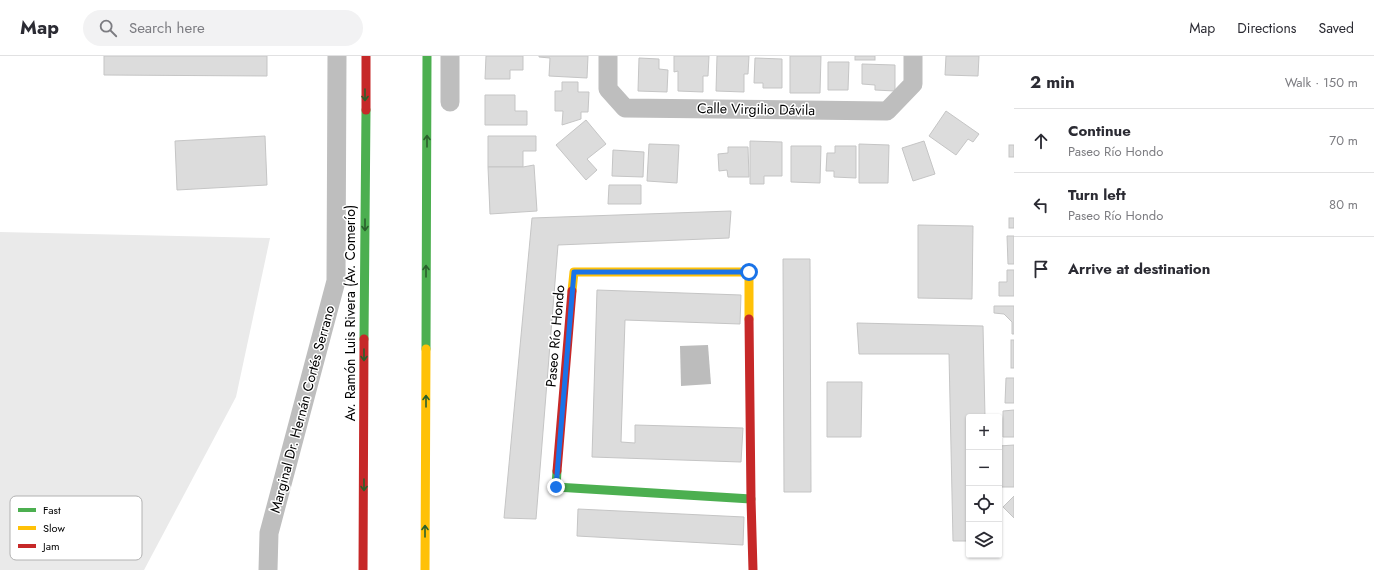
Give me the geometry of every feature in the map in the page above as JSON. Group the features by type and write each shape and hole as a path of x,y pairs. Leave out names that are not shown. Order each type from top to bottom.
{"main road":[{"name":"Av. Ramón Luis Rivera (Av. Comerío)","path":"363,570 366,56"},
{"path":"425,570 428,56"},
{"name":"Paseo Río Hondo","path":"574,272 749,272 751,499 556,487 574,272"},
{"path":"751,499 753,570"}],"street":[{"name":"Marginal Dr. Hernán Cortés Serrano","path":"268,570 269,532 336,281 338,56"},
{"path":"450,56 450,102"},
{"name":"Calle Virgilio Dávila","path":"608,56 608,89 624,108 887,111 913,84 913,56"}],"shaded area":[{"path":"0,232 270,238 236,397 144,570 0,570"},
{"path":"708,345 711,384 681,386 680,346"}],"building":[{"path":"104,56 267,56 267,76 104,75"},
{"path":"486,56 523,56 523,70 510,70 510,79 485,79"},
{"path":"539,56 588,56 587,78 549,76 550,58"},
{"path":"674,56 709,56 708,76 703,76 703,92 678,91 678,71 674,72"},
{"path":"717,56 749,56 748,74 744,74 744,92 716,91"},
{"path":"790,56 821,56 820,93 790,93"},
{"path":"855,56 875,56 875,60 855,60"},
{"path":"946,56 979,56 978,76 945,75"},
{"path":"639,58 659,59 659,69 668,70 667,92 638,91"},
{"path":"755,58 782,59 782,88 763,88 763,83 754,83"},
{"path":"828,62 849,62 848,90 828,90"},
{"path":"862,64 895,65 895,91 875,90 875,85 862,84"},
{"path":"562,82 578,82 578,92 589,92 588,112 581,112 581,119 562,125 563,111 555,111 555,91 562,91"},
{"path":"485,95 515,95 515,111 527,111 527,125 485,125"},
{"path":"946,111 979,134 973,142 968,139 956,155 929,136"},
{"path":"586,120 606,144 587,159 597,170 586,180 556,145"},
{"path":"265,136 267,185 177,190 175,141"},
{"path":"488,136 536,136 536,151 523,151 523,167 488,167"},
{"path":"750,141 782,142 782,176 764,176 764,184 750,184"},
{"path":"924,141 935,174 913,181 902,148"},
{"path":"649,144 679,145 677,183 647,181"},
{"path":"859,144 889,145 888,183 859,183"},
{"path":"1009,145 1014,145 1014,157 1009,157"},
{"path":"791,146 821,146 820,183 791,182"},
{"path":"835,146 856,146 856,178 834,177 834,171 826,171 827,153 835,153"},
{"path":"728,147 748,147 749,177 728,177 727,170 719,171 718,154 728,153"},
{"path":"613,150 644,152 643,177 612,176"},
{"path":"534,165 537,211 490,214 488,167 523,167"},
{"path":"609,185 641,185 641,204 608,204"},
{"path":"731,211 729,238 558,245 536,519 504,518 532,218"},
{"path":"1009,218 1014,218 1014,228 1009,228"},
{"path":"918,225 973,226 972,299 918,298"},
{"path":"1007,236 1014,236 1014,264 1008,264"},
{"path":"783,259 810,259 811,492 784,492"},
{"path":"1007,270 1014,270 1014,296 999,296 999,282 1007,282"},
{"path":"597,290 741,295 740,324 625,320 621,442 635,443 635,425 743,428 741,462 592,457"},
{"path":"994,306 1014,306 1014,334 1012,334 1012,322 1004,314 994,313"},
{"path":"857,323 983,326 985,414 966,414 966,541 953,541 949,354 859,354"},
{"path":"1011,340 1014,340 1014,368 1011,368"},
{"path":"1006,378 1014,378 1014,403 1005,403"},
{"path":"827,382 862,382 861,437 827,437"},
{"path":"1014,410 1014,437 1003,437 1003,411"},
{"path":"1014,445 1014,487 1002,487 1002,446"},
{"path":"1014,496 1014,518 1003,507"},
{"path":"578,509 744,517 743,545 577,536"}],"traffic: fast":[{"path":"426,349 427,56"},
{"path":"364,339 366,110"},
{"path":"557,471 556,487 751,499"}],"traffic: slow":[{"path":"572,291 574,272 749,272 749,319"},
{"path":"425,570 426,349"}],"traffic: jam":[{"path":"366,56 366,110"},
{"path":"557,471 572,291"},
{"path":"749,319 753,570"},
{"path":"363,570 364,339"}],"route":[{"path":"556,487 574,272 749,272"}]}
